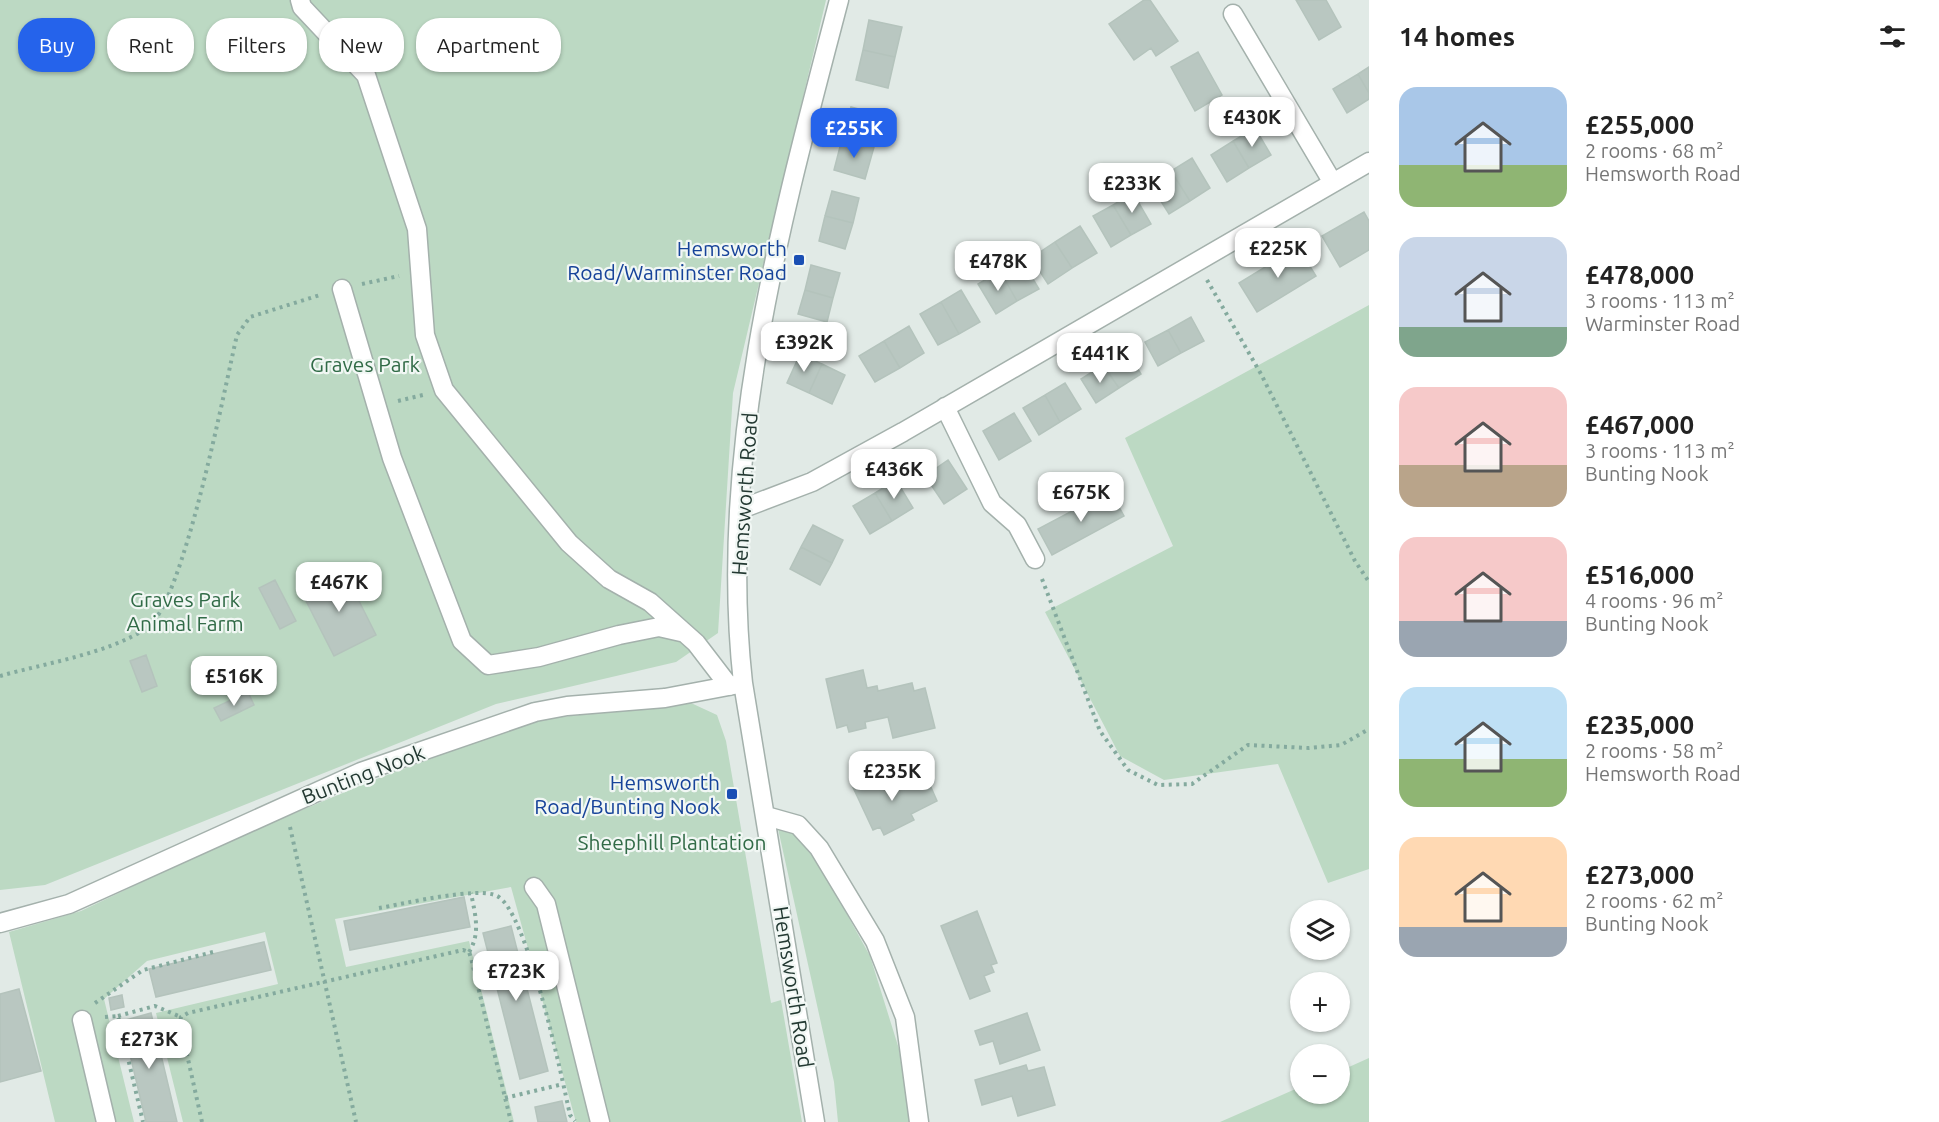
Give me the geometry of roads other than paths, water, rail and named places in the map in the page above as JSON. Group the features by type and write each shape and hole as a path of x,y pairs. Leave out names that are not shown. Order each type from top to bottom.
{"street":[{"path":"300,0 302,7 366,75 417,229 425,335 444,390 569,543 609,579 650,602 736,685"},
{"name":"Hemsworth Road","path":"816,1122 766,816 736,685 741,509 751,396 776,255 796,164 839,0"},
{"path":"1233,14 1333,183"},
{"path":"741,509 812,482 1369,162"},
{"path":"342,289 392,458 462,641 488,665 539,657 619,635 659,627 683,633"},
{"path":"945,407 992,503 1017,525 1035,559"},
{"name":"Bunting Nook","path":"0,923 69,904 285,804 361,772 535,712 601,702 665,698 736,685"},
{"path":"766,816 798,825 819,848 875,941 905,1017 919,1122"},
{"path":"534,886 546,904 600,1122"},
{"path":"82,1020 106,1122"}],"place":[{"name":"Hemsworth Road/Warminster Road","path":"799,260"},
{"name":"Hemsworth Road/Bunting Nook","path":"732,794"}],"park label":[{"name":"Graves Park","path":"365,364"},
{"name":"Graves Park Animal Farm","path":"185,611"},
{"name":"Sheephill Plantation","path":"672,842"}]}
